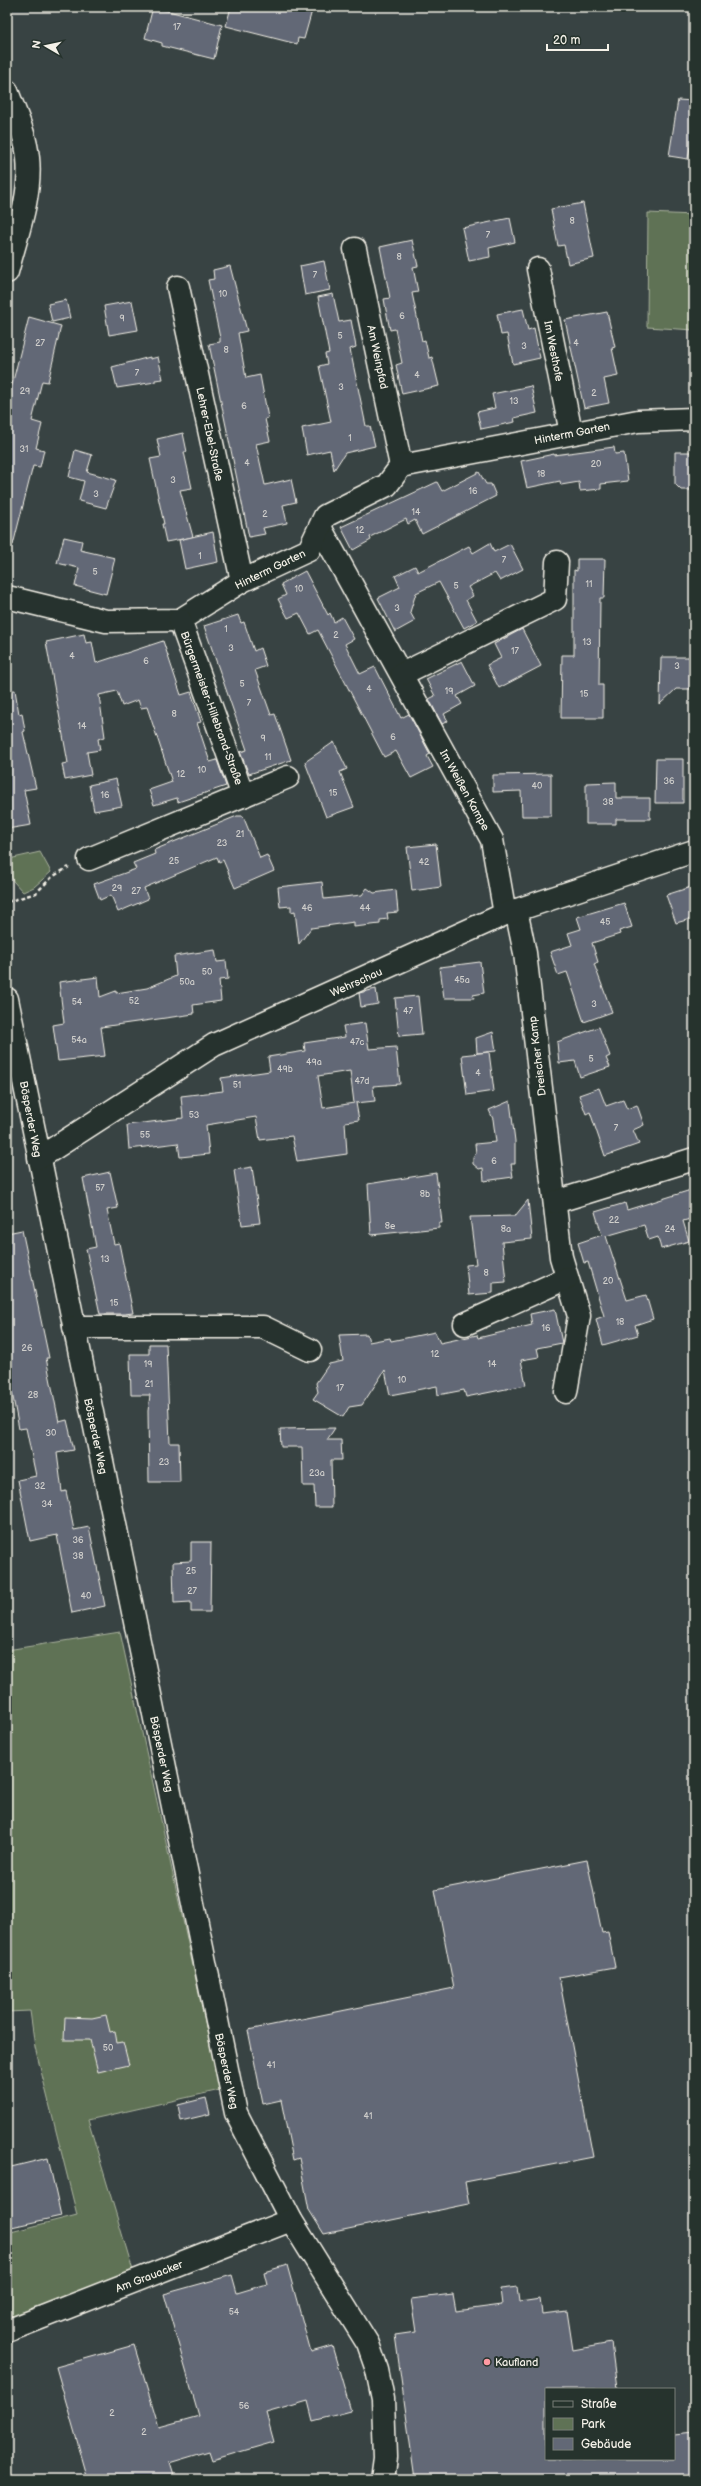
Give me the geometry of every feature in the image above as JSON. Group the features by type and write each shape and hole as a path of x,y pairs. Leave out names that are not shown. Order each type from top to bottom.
{"street":[{"path":"7,91 24,136 28,158 24,202 7,272"},
{"name":"Am Weinpfad","path":"356,249 402,466"},
{"name":"Im Westhofe","path":"538,269 571,433"},
{"name":"Lehrer-Ebel-Straße","path":"178,288 242,581"},
{"name":"Hinterm Garten","path":"180,620 242,581 309,550 321,528 325,516 387,485 402,466 638,421 694,419"},
{"name":"Im Weißen Kampe","path":"321,528 492,840 510,912"},
{"path":"402,674 555,599 557,562"},
{"path":"7,597 106,621 180,620"},
{"name":"Bürgermeister-Hillebrand-Straße","path":"180,620 243,796"},
{"name":"Bürgermeister-Hillebrand-Straße","path":"89,859 288,777"},
{"name":"Wehrschau","path":"39,1158 214,1045 510,912 694,850"},
{"name":"Dreischer Kamp","path":"510,912 525,953 561,1257 579,1316 566,1392"},
{"name":"Bösperder Weg","path":"7,999 236,2113 291,2220 368,2344 377,2370 386,2426 385,2457 382,2479"},
{"path":"555,1202 694,1158"},
{"path":"465,1324 567,1278"},
{"path":"74,1327 263,1327 310,1350"},
{"name":"Am Grauacker","path":"7,2331 291,2220"}],"path":[{"path":"7,902 36,893 64,869 89,859"}],"green space":[{"path":"648,213 694,215 694,330 647,327"},
{"path":"40,852 51,872 34,887 23,892 13,881 7,862 9,859"},
{"path":"120,1632 220,2090 88,2120 134,2274 7,2320 7,2233 77,2215 35,2047 30,2011 7,2012 7,1650"}],"building":[{"path":"153,7 222,25 214,59 162,46 162,43 145,38"},
{"path":"231,7 313,7 304,39 298,38 297,44 226,26"},
{"path":"678,100 694,101 694,148 690,147 688,159 669,156"},
{"path":"583,203 594,258 568,264 564,245 558,246 551,209"},
{"path":"510,218 515,242 489,248 490,257 469,261 462,228"},
{"path":"412,240 418,266 413,267 418,292 412,293 422,341 425,340 429,358 432,357 439,386 402,394 396,365 402,363 395,329 390,330 386,310 384,299 390,298 380,247"},
{"path":"324,261 330,290 305,295 300,266"},
{"path":"230,266 247,331 238,333 246,378 260,375 268,418 265,419 270,441 256,444 265,485 291,479 296,502 283,505 287,523 263,528 265,534 249,537 209,344 220,342 220,338 208,280 214,279 213,270"},
{"path":"333,294 339,322 351,320 356,347 350,349 366,426 370,426 375,446 345,453 334,470 330,450 307,455 302,428 331,422 319,366 327,364 325,354 329,353 318,297"},
{"path":"66,300 70,318 52,322 48,304"},
{"path":"132,301 138,330 109,335 104,306"},
{"path":"523,309 528,330 534,328 540,358 513,364 507,334 501,335 497,314"},
{"path":"607,312 615,347 612,348 618,376 604,379 609,403 584,408 565,320"},
{"path":"29,317 61,326 48,382 42,381 32,421 42,424 36,448 44,450 40,467 33,466 13,545 7,544 7,405"},
{"path":"150,357 150,359 158,357 163,379 155,380 155,382 117,388 112,367"},
{"path":"531,386 537,413 514,418 515,422 481,429 477,412 495,408 492,394"},
{"path":"183,433 187,452 184,452 192,488 180,490 193,537 166,542 162,524 164,524 150,459 161,457 157,439"},
{"path":"614,447 615,454 624,453 628,481 601,484 601,489 580,491 579,482 561,485 560,481 527,488 521,461 554,454"},
{"path":"75,450 92,455 87,472 116,480 106,508 79,501 84,481 69,477"},
{"path":"675,452 694,452 694,490 681,490 675,484"},
{"path":"479,472 486,484 491,484 496,496 422,534 415,520 408,524 406,519 370,537 371,540 353,550 341,527 437,482 442,491"},
{"path":"213,532 218,562 185,569 179,540"},
{"path":"64,537 82,541 80,550 115,558 106,594 75,586 79,568 57,563"},
{"path":"490,543 494,552 510,544 523,569 500,581 495,573 468,587 473,596 466,600 477,621 464,628 439,582 416,593 410,612 415,621 395,632 378,598 400,587 395,576 415,566 418,572 469,546 473,553"},
{"path":"577,559 605,559 604,598 600,598 599,685 603,685 603,718 561,718 562,655 574,655 574,570 577,571"},
{"path":"305,571 328,615 330,613 334,622 342,617 354,639 345,644 360,674 375,667 401,718 409,714 430,754 427,756 433,767 411,778 396,751 384,757 318,630 310,634 299,613 288,618 278,599 286,595 281,584"},
{"path":"238,615 241,623 244,622 254,651 260,648 266,666 255,670 271,715 275,714 291,760 249,774 240,752 247,750 204,626"},
{"path":"522,629 541,666 499,688 487,665 501,658 494,644"},
{"path":"84,634 86,643 92,642 96,663 163,641 181,695 191,692 201,722 197,723 210,762 217,760 226,786 178,802 177,798 154,805 149,790 172,782 147,707 141,708 138,700 122,706 117,691 99,695 105,737 98,739 100,750 87,752 91,775 65,780 62,764 68,763 46,642"},
{"path":"661,657 694,657 694,674 691,676 691,689 676,689 660,704"},
{"path":"462,661 475,686 457,696 462,704 444,714 448,721 442,724 429,699 435,696 426,679"},
{"path":"15,690 19,714 22,713 25,731 23,732 36,788 24,790 31,825 7,829 7,691"},
{"path":"334,742 347,769 340,772 354,807 326,817 305,762"},
{"path":"656,759 683,759 683,803 655,803"},
{"path":"551,774 551,816 522,816 521,791 493,792 493,775"},
{"path":"116,779 122,806 94,811 89,785"},
{"path":"616,782 616,798 650,798 650,819 616,819 616,824 586,824 586,783"},
{"path":"237,816 243,816 260,858 267,855 274,871 235,888 223,860 219,862 217,857 144,888 148,899 118,912 111,895 100,900 94,884 136,869 133,863 155,854 154,850"},
{"path":"436,844 441,887 412,891 407,847"},
{"path":"322,882 324,899 362,895 367,888 374,893 396,890 398,912 387,913 388,919 380,920 380,924 354,927 354,922 311,928 299,944 295,911 291,912 291,906 280,907 278,887"},
{"path":"694,886 694,918 676,923 666,895"},
{"path":"624,903 632,927 619,931 620,934 592,943 598,962 594,964 612,1012 584,1022 567,972 558,975 550,952 572,945 568,933 581,929 577,917"},
{"path":"215,950 217,962 226,961 228,979 219,980 221,1001 193,1005 194,1014 101,1027 105,1056 58,1061 53,1025 64,1023 59,982 98,977 100,997 116,991 116,993 147,988 176,976 174,956"},
{"path":"480,962 484,993 473,995 474,998 444,998 440,967"},
{"path":"376,989 378,1004 361,1007 359,993"},
{"path":"418,996 422,1034 399,1036 395,998"},
{"path":"365,1023 369,1049 396,1047 400,1084 373,1086 375,1101 356,1103 359,1120 345,1122 347,1154 297,1161 292,1136 260,1140 256,1117 206,1125 209,1154 180,1157 178,1143 129,1149 127,1125 183,1118 181,1096 223,1091 221,1078 270,1071 268,1057 305,1051 304,1043 345,1037 343,1026","holes":["350,1071 354,1103 323,1108 318,1076"]},
{"path":"599,1027 610,1056 606,1058 610,1067 580,1077 575,1061 559,1063 557,1042"},
{"path":"493,1032 496,1051 477,1053 476,1038"},
{"path":"489,1052 494,1091 467,1095 462,1055"},
{"path":"599,1088 606,1106 623,1100 627,1109 637,1105 644,1125 633,1130 639,1144 605,1156 590,1112 586,1114 579,1095"},
{"path":"510,1101 515,1141 515,1164 511,1164 513,1177 484,1181 483,1168 479,1169 473,1164 473,1158 476,1153 475,1144 496,1142 493,1119 489,1110"},
{"path":"252,1167 260,1223 242,1225 234,1170"},
{"path":"110,1172 118,1208 107,1210 114,1244 119,1243 133,1313 100,1314 86,1249 96,1247 83,1178"},
{"path":"436,1173 442,1223 439,1223 439,1228 371,1235 368,1184"},
{"path":"694,1189 694,1218 683,1221 689,1241 661,1249 658,1237 649,1240 644,1225 606,1236 627,1300 646,1295 653,1319 635,1325 638,1335 603,1345 596,1319 604,1316 588,1262 584,1263 578,1243 602,1235 595,1212 625,1203 627,1210"},
{"path":"528,1200 532,1239 502,1242 506,1282 493,1283 493,1293 469,1295 466,1265 476,1264 470,1217 515,1216"},
{"path":"22,1230 49,1358 46,1358 59,1422 67,1420 74,1450 57,1453 62,1492 66,1491 74,1530 89,1527 105,1606 72,1613 57,1535 30,1541 18,1480 36,1476 26,1428 19,1429 9,1376 12,1376 7,1342 7,1233"},
{"path":"555,1309 562,1343 537,1348 539,1357 521,1360 526,1385 466,1397 464,1390 438,1395 437,1386 390,1395 385,1370 362,1405 349,1407 343,1417 313,1399 318,1392 316,1383 329,1364 343,1361 339,1335 367,1334 369,1342 390,1338 391,1341 435,1332 440,1343 477,1335 478,1338 532,1325 530,1314"},
{"path":"149,1344 166,1344 170,1443 179,1443 180,1482 149,1482 148,1411 150,1395 131,1395 130,1354 149,1354"},
{"path":"335,1428 327,1440 341,1440 342,1460 331,1460 332,1507 315,1507 314,1486 303,1486 302,1447 281,1447 280,1429"},
{"path":"191,1542 211,1542 210,1612 191,1612 191,1602 174,1603 173,1562 191,1561"},
{"path":"587,1860 602,1933 608,1932 615,1967 559,1977 593,2157 465,2182 469,2204 324,2234 309,2210 299,2158 293,2160 281,2100 263,2104 248,2030 454,1988 435,1890"},
{"path":"106,2015 110,2032 115,2031 117,2043 123,2042 129,2065 98,2072 90,2040 64,2040 65,2017 92,2018"},
{"path":"206,2098 210,2114 181,2121 178,2105"},
{"path":"48,2158 61,2216 7,2228 7,2168"},
{"path":"287,2265 311,2352 332,2346 351,2411 313,2421 308,2401 266,2413 274,2442 212,2460 209,2451 169,2463 174,2479 88,2479 56,2367 134,2345 159,2427 199,2416 164,2294 232,2275 237,2293 267,2284 264,2272"},
{"name":"Kaufland","path":"518,2287 520,2302 540,2299 542,2314 567,2311 573,2350 611,2343 617,2388 545,2388 545,2460 675,2460 675,2434 694,2432 694,2479 415,2479 395,2335 416,2332 411,2299 453,2294 456,2311 502,2305 500,2289"}],"place":[{"name":"Kaufland","path":"487,2362"}]}
